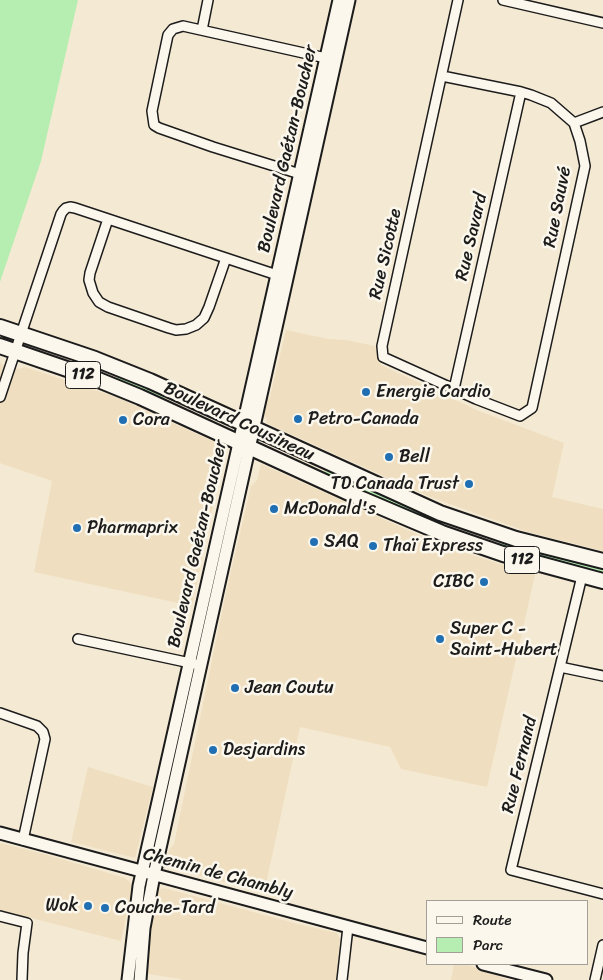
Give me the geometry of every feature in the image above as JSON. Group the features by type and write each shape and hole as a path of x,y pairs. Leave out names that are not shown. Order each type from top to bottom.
{"main road":[{"name":"Boulevard Cousineau","path":"0,327 140,376 444,515 522,541 603,561"},
{"name":"Boulevard Cousineau","path":"0,346 121,389 413,522 503,554 603,581"}],"street":[{"path":"202,30 208,0"},
{"name":"Boulevard Gaétan-Boucher","path":"248,426 278,275 339,0"},
{"name":"Boulevard Gaétan-Boucher","path":"128,980 142,872 195,664 216,596 248,426 349,0"},
{"name":"Rue Sicotte","path":"458,0 382,346 383,357 520,416 532,408"},
{"path":"503,0 603,22"},
{"path":"300,174 212,147 154,125 152,111 168,35 173,29 183,26 326,58"},
{"path":"442,76 531,95 551,103 574,122 603,112"},
{"name":"Rue Savard","path":"454,389 521,92"},
{"name":"Rue Sauvé","path":"532,408 585,166 574,122"},
{"path":"0,397 63,211 68,208 72,207 278,275"},
{"path":"108,219 90,273 90,284 93,294 99,302 108,307 169,328 176,330 186,329 196,325 204,318 226,258"},
{"name":"Boulevard Gaétan-Boucher","path":"140,980 144,928 195,664 211,564 244,444"},
{"path":"211,564 216,569 216,596"},
{"name":"Rue Fernand","path":"582,576 511,870 603,894"},
{"path":"78,639 195,664"},
{"path":"560,667 603,676"},
{"path":"0,713 37,726 43,732 45,739 23,840"},
{"name":"Chemin de Chambly","path":"0,833 426,948"},
{"path":"0,916 27,923 22,980"},
{"path":"342,980 348,927"},
{"path":"595,980 603,945"},
{"path":"487,965 526,978 546,980"}],"shaded area":[{"path":"286,330 375,346 381,365 479,411 564,443 552,497 603,509 603,551 528,532 428,496 266,423 267,418 263,417 266,402 270,397"},
{"path":"0,359 1,364 19,369 25,367 116,397 219,444 224,452 192,606 34,572 52,481 0,463"},
{"path":"261,464 432,541 535,575 487,787 401,769 390,747 300,727 264,893 179,870 176,866 166,864 170,849 174,844 225,597 251,486 257,480"},
{"path":"88,767 153,787 135,858 71,842"},
{"path":"0,843 125,878 130,882 132,888 121,941 0,910"},
{"path":"164,888 337,933 340,939 336,980 181,980 142,973 157,892"},
{"path":"454,965 469,965 509,980 451,980"}],"green space":[{"path":"0,0 78,0 41,161 0,282"},
{"path":"116,377 166,395 164,398 146,392 116,380"},
{"path":"324,471 343,476 433,519 429,522 323,474"},
{"path":"500,543 515,545 603,568 603,574 499,547"}],"place":[{"name":"Energie Cardio","path":"366,392"},
{"name":"Petro-Canada","path":"298,419"},
{"name":"Cora","path":"123,420"},
{"name":"Bell","path":"389,457"},
{"name":"TD Canada Trust","path":"469,484"},
{"name":"McDonald's","path":"274,509"},
{"name":"Pharmaprix","path":"77,528"},
{"name":"SAQ","path":"314,542"},
{"name":"Thaï Express","path":"373,546"},
{"name":"CIBC","path":"484,582"},
{"name":"Super C - Saint-Hubert","path":"440,639"},
{"name":"Jean Coutu","path":"235,688"},
{"name":"Desjardins","path":"213,750"},
{"name":"Wok","path":"88,906"},
{"name":"Couche-Tard","path":"105,908"}]}
